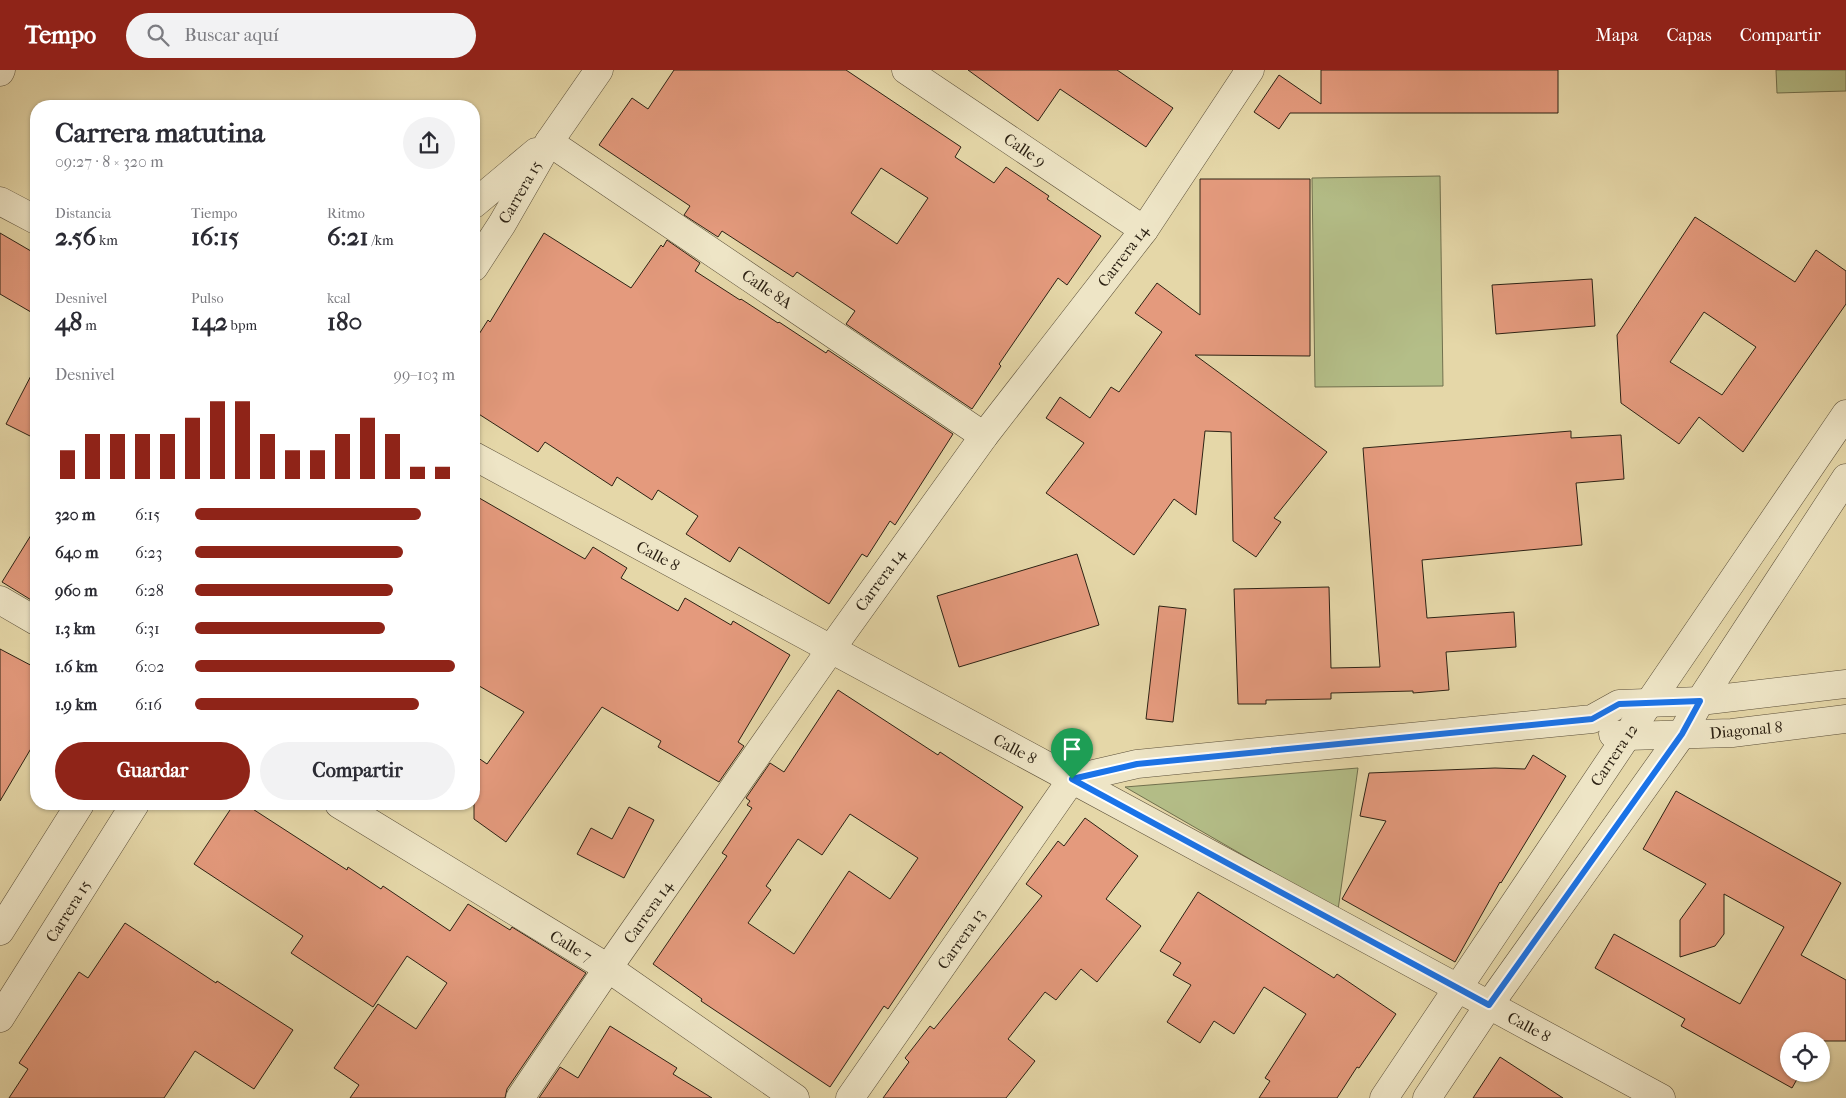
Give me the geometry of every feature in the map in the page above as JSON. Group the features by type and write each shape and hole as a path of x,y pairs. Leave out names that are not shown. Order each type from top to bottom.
{"street":[{"name":"Carrera 15","path":"480,258 502,224 549,142 585,70"},
{"name":"Carrera 15","path":"480,199 549,142 599,70"},
{"name":"Calle 9","path":"906,70 1144,230"},
{"name":"Carrera 14","path":"520,1098 830,649 984,436 1144,230 1250,70"},
{"name":"Calle 8A","path":"549,142 984,436"},
{"path":"0,201 30,217"},
{"path":"480,208 502,224"},
{"name":"Carrera 12","path":"1384,1098 1649,703 1845,417"},
{"name":"Calle 8","path":"480,459 1661,1098"},
{"path":"1427,1098 1489,1005 1682,734 1700,701 1846,478"},
{"path":"0,600 30,618"},
{"name":"Diagonal 8","path":"1072,779 1137,764 1592,719 1619,704 1700,701 1846,684"},
{"name":"Diagonal 8","path":"1592,719 1611,734 1627,736 1732,733 1846,719"},
{"name":"Carrera 13","path":"850,1098 1072,779"},
{"path":"0,931 76,810"},
{"name":"Carrera 15","path":"0,1018 131,810"},
{"name":"Calle 7","path":"350,810 608,968 795,1098"}],"green space":[{"path":"1776,70 1846,70 1846,91 1777,93"},
{"path":"1440,176 1443,386 1315,387 1312,178"},
{"path":"1358,768 1338,910 1125,787"}],"building":[{"path":"674,70 846,70 961,147 955,157 994,183 1006,167 1049,196 1047,199 1101,236 1067,285 1058,278 999,364 1001,366 972,409 846,324 855,311 797,272 793,277 722,231 718,237 684,215 690,206 599,145 632,98 648,109","holes":["881,168 928,198 897,244 851,213"]},
{"path":"968,70 1117,70 1173,108 1146,147 1060,89 1038,121"},
{"path":"1321,70 1558,70 1558,113 1290,113 1279,129 1254,112 1279,75 1321,104"},
{"path":"1200,179 1310,179 1310,356 1195,355 1327,452 1274,518 1281,522 1256,557 1233,541 1231,432 1205,431 1196,515 1174,499 1134,555 1046,493 1084,443 1046,418 1060,397 1090,418 1111,387 1119,392 1162,332 1135,313 1157,283 1200,315"},
{"path":"1695,217 1795,282 1816,250 1846,271 1846,304 1743,452 1699,417 1679,444 1621,403 1617,335","holes":["1704,312 1756,347 1722,395 1670,362"]},
{"path":"0,233 30,250 30,312 0,294"},
{"path":"544,233 631,288 661,245 663,247 667,240 700,263 695,271 826,353 828,350 953,434 895,525 890,521 867,557 862,554 829,604 739,547 730,562 686,534 698,516 658,490 652,500 617,477 612,486 545,442 538,452 480,415 480,333 488,320 490,322"},
{"path":"1592,279 1595,326 1496,334 1492,285"},
{"path":"30,378 30,436 6,424"},
{"path":"1571,431 1571,438 1621,435 1624,479 1576,483 1582,545 1422,560 1427,618 1514,612 1516,647 1446,652 1449,690 1413,693 1413,691 1331,693 1331,699 1266,700 1266,704 1238,704 1234,589 1329,587 1331,668 1380,667 1363,448"},
{"path":"480,498 585,559 593,547 627,568 621,578 678,611 685,598 731,625 733,621 790,655 738,742 744,746 719,782 658,747 661,741 602,707 506,842 474,819 474,810 480,810 480,759 487,764 524,712 480,686"},
{"path":"30,537 30,599 2,582"},
{"path":"1077,554 1099,625 959,667 937,596"},
{"path":"1159,606 1186,609 1173,722 1146,719"},
{"path":"0,649 30,665 30,750 0,801"},
{"path":"838,690 938,755 940,752 1023,807 888,1009 884,1006 830,1087 701,1001 702,999 653,964 727,856 722,853 752,808 747,805 750,801 746,798 770,763 784,772","holes":["850,814 918,858 890,899 849,871 794,954 748,923 771,890 766,886 798,839 822,855"]},
{"path":"1533,755 1566,776 1500,882 1455,962 1342,899 1386,821 1360,816 1369,773 1495,768 1525,769"},
{"path":"1676,791 1841,883 1801,955 1846,980 1846,1041 1830,1041 1830,1032 1780,1032 1780,1081 1681,1026 1685,1019 1595,968 1614,934 1740,1004 1784,927 1724,894 1724,934 1715,946 1680,957 1680,920 1706,884 1643,849"},
{"path":"629,807 654,820 624,878 577,854 591,828 612,839"},
{"path":"230,810 254,810 347,870 348,867 381,889 383,886 450,931 468,904 510,930 512,927 586,973 507,1089 505,1098 350,1098 359,1085 334,1068 378,1004 416,1029 447,983 407,956 373,1007 291,953 303,936 194,864"},
{"path":"1085,818 1138,856 1106,899 1141,926 1097,982 1081,969 1056,1000 1045,992 1008,1039 1035,1061 1006,1098 883,1098 909,1062 905,1058 930,1026 934,1029 1042,896 1026,884 1058,841 1064,846"},
{"path":"1198,892 1334,978 1337,974 1396,1014 1337,1098 1259,1098 1270,1081 1265,1078 1306,1014 1264,987 1234,1034 1214,1021 1200,1043 1167,1022 1191,985 1173,975 1181,963 1160,951"},
{"path":"125,923 216,983 217,981 293,1030 254,1089 195,1051 164,1098 9,1098 28,1069 19,1063 79,972 88,978"},
{"path":"610,1026 677,1068 673,1074 712,1098 539,1098 560,1067 578,1078"},
{"path":"1500,1057 1563,1098 1473,1098"},
{"path":"1781,1082 1795,1082 1792,1088"}],"route":[{"path":"1700,701 1682,734 1489,1005 1072,779 1137,764 1592,719 1619,704 1700,701"}]}
